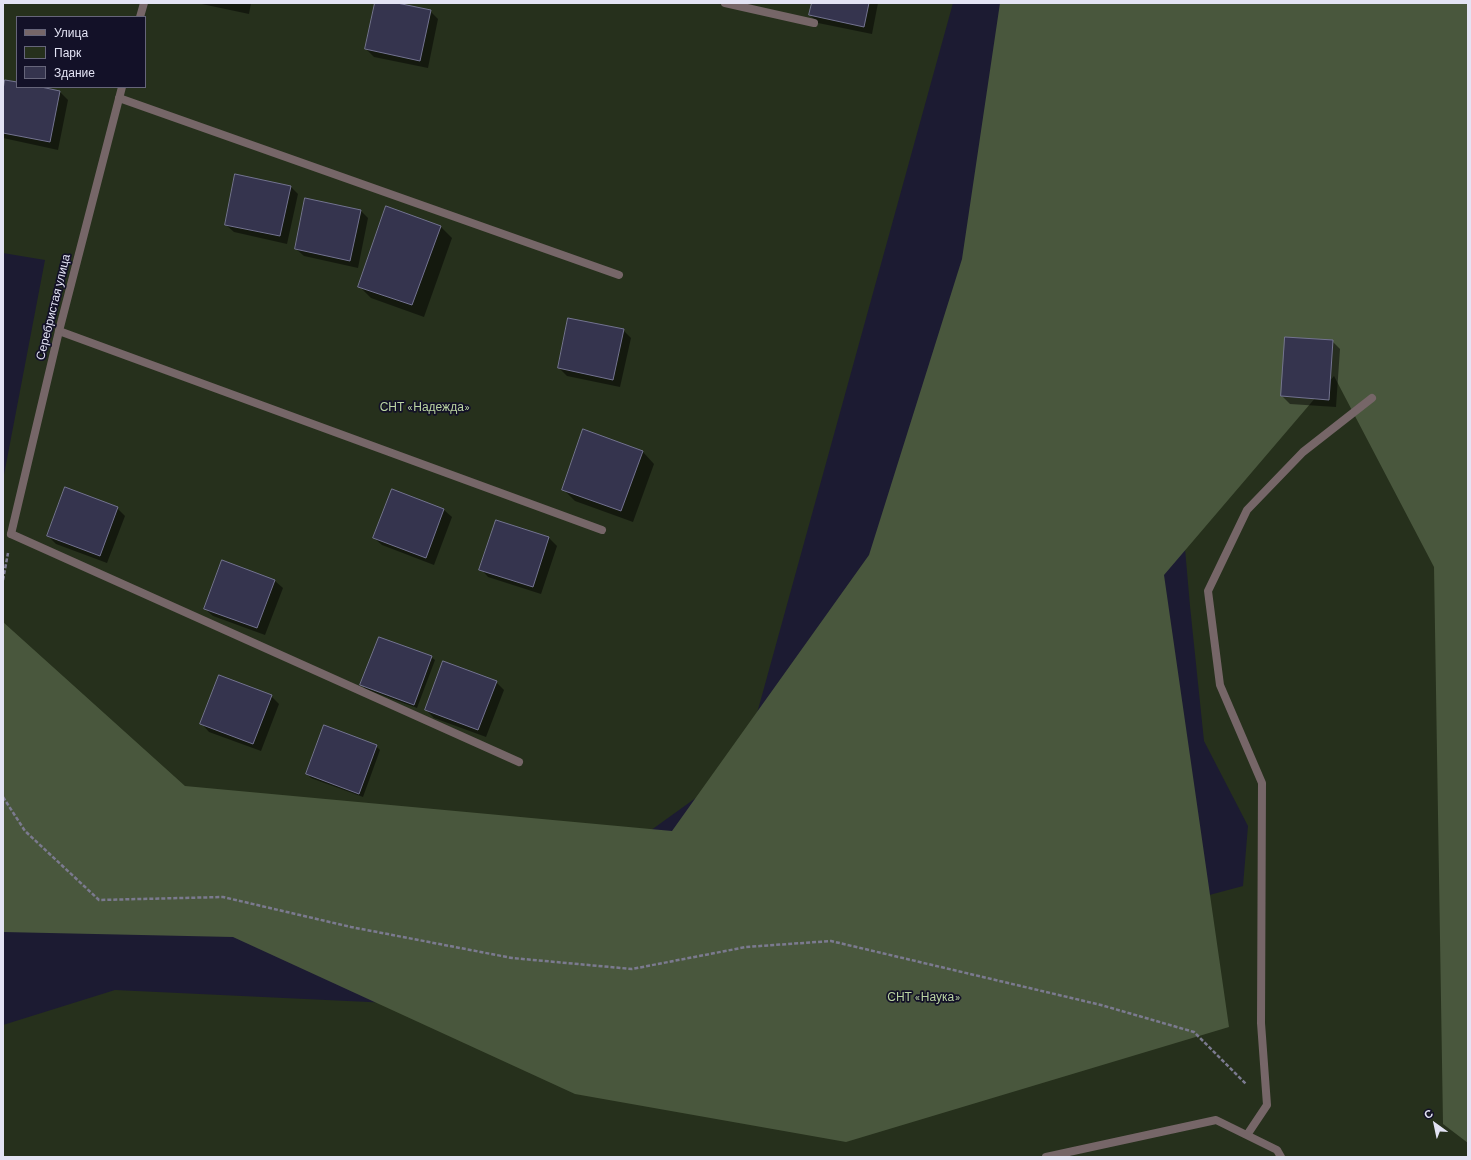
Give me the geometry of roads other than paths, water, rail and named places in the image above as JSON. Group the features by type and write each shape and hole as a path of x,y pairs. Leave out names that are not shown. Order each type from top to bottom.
{"street":[{"path":"140,16 144,3"},
{"path":"725,3 814,23"},
{"name":"Серебристая улица","path":"122,88 59,331 11,534 519,762"},
{"path":"119,98 619,275"},
{"path":"59,331 602,530"},
{"path":"1247,1135 1267,1105 1262,1023 1262,784 1220,685 1208,591 1247,510 1302,452 1372,398"},
{"path":"1046,1157 1216,1120 1277,1150 1281,1157"}],"park label":[{"name":"СНТ «Надежда»","path":"425,407"},
{"name":"СНТ «Наука»","path":"924,997"}]}
